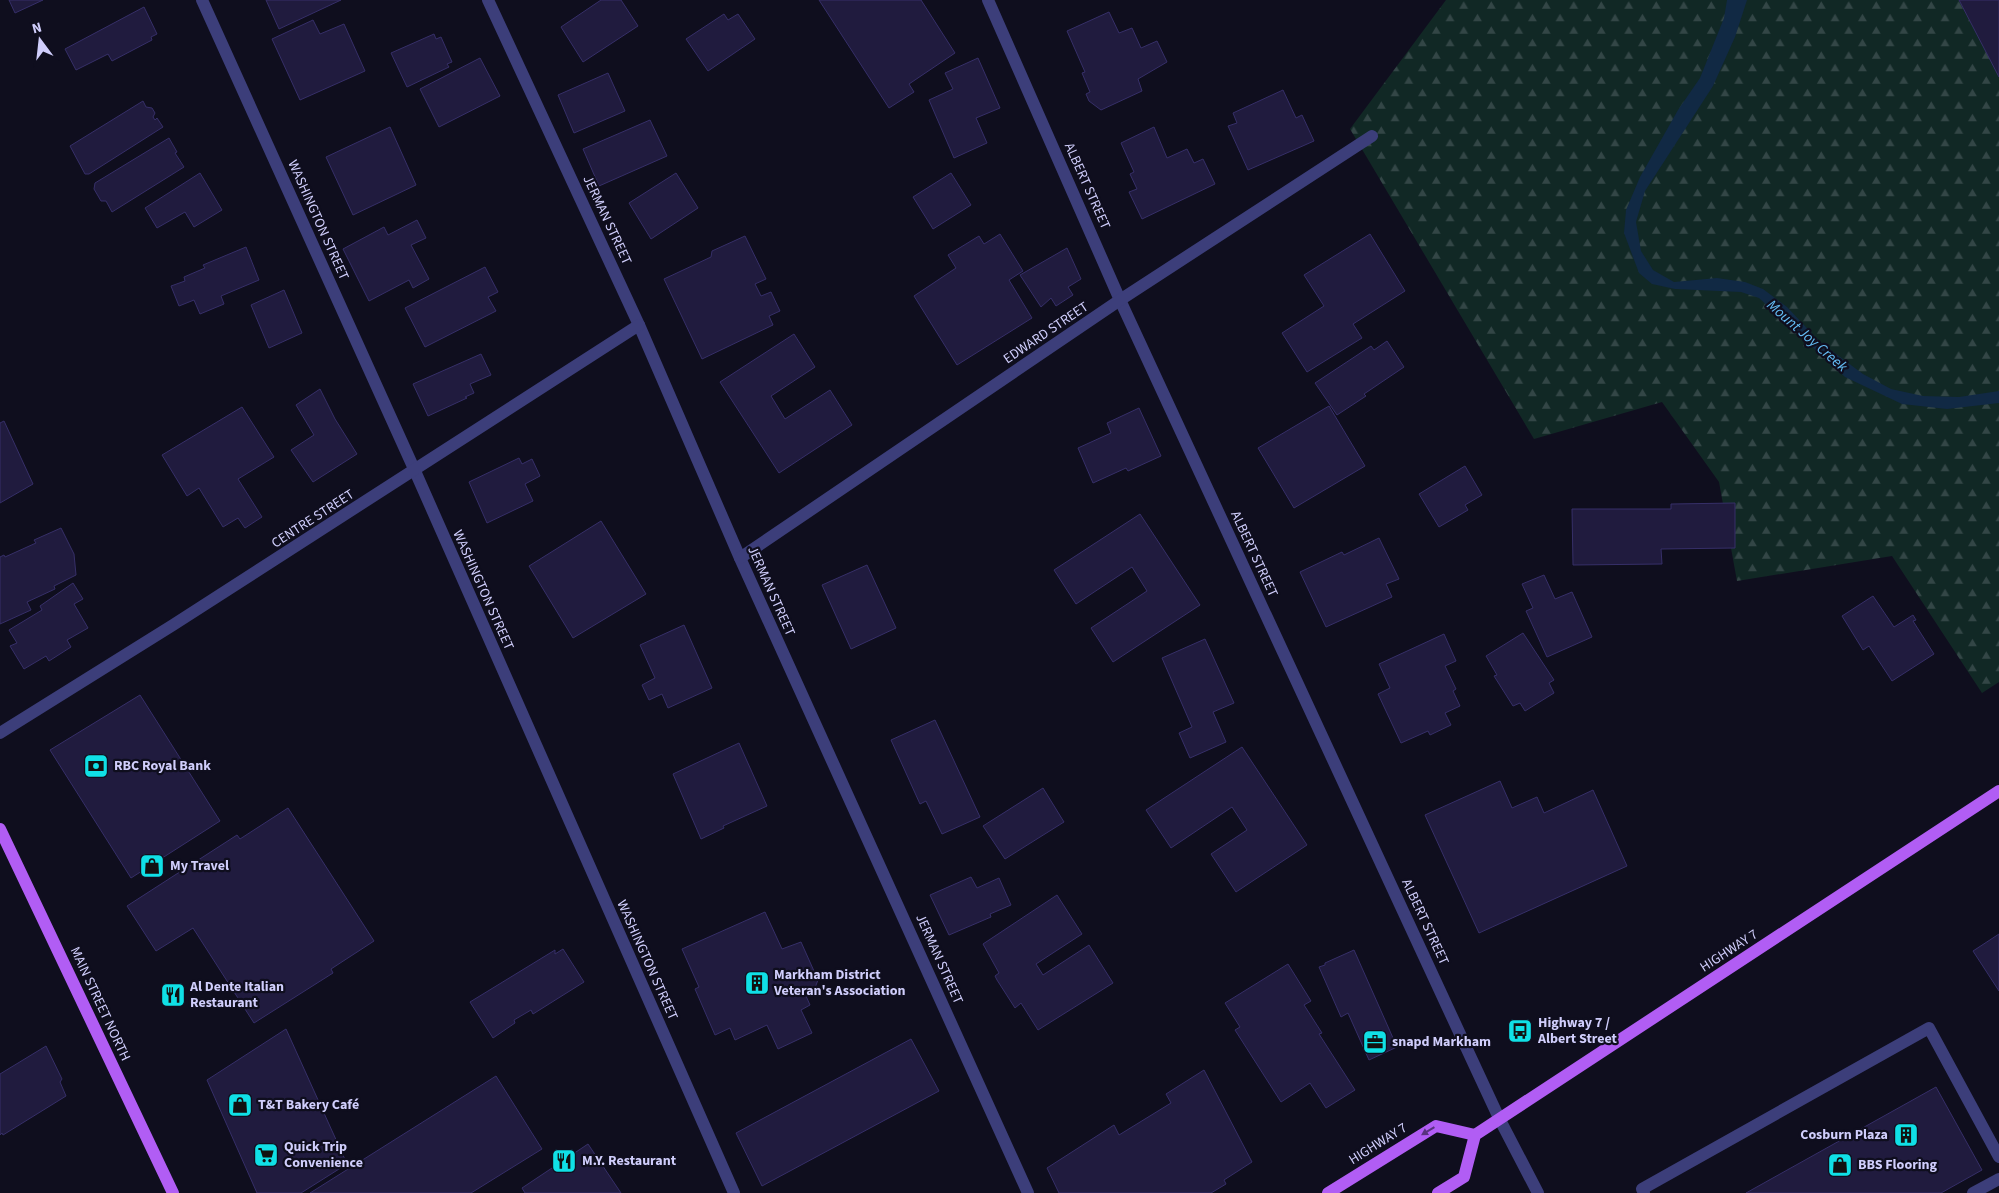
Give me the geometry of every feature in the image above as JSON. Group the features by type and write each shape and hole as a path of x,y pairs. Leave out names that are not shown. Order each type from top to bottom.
{"main road":[{"name":"HIGHWAY 7","path":"1328,1193 1436,1126 1475,1135 1999,791"},
{"name":"MAIN STREET NORTH","path":"0,829 169,1191"},
{"path":"1438,1193 1464,1177 1475,1135"}],"street":[{"name":"WASHINGTON STREET","path":"202,0 415,472 734,1193"},
{"name":"JERMAN STREET","path":"488,0 639,325 740,558 1028,1193"},
{"name":"ALBERT STREET","path":"988,0 1120,300 1500,1118 1538,1193"},
{"name":"EDWARD STREET","path":"740,558 1120,300 1372,136"},
{"name":"CENTRE STREET","path":"0,733 173,626 415,472 639,325"},
{"path":"1644,1193 1642,1190 1929,1028 1999,1157"},
{"path":"1973,1193 1999,1178"}],"green space":[{"path":"1446,0 1999,0 1999,682 1982,693 1892,556 1737,581 1719,482 1662,402 1534,439 1350,129"}],"water":[{"name":"Mount Joy Creek","path":"1727,0 1747,0 1735,37 1713,86 1645,191 1636,222 1641,251 1653,270 1674,282 1717,278 1745,282 1763,289 1787,307 1820,342 1863,374 1891,389 1923,396 1959,397 1999,391 1999,403 1947,409 1902,404 1845,377 1759,298 1741,292 1675,289 1652,284 1639,273 1624,233 1626,210 1640,177 1678,110 1700,78 1724,18"}],"building":[{"path":"9,0 43,0 15,13"},
{"path":"266,0 341,0 279,29"},
{"path":"601,0 621,0 638,26 583,62 561,27"},
{"path":"819,0 921,0 955,53 909,84 914,92 889,108"},
{"path":"1959,0 1999,0 1999,77"},
{"path":"144,7 157,34 151,37 152,40 112,61 108,54 76,70 65,49"},
{"path":"1109,12 1119,33 1132,28 1141,48 1157,41 1167,62 1138,79 1142,91 1101,110 1089,101 1086,94 1090,92 1082,73 1085,72 1067,31"},
{"path":"724,14 728,20 738,14 755,39 708,71 686,39"},
{"path":"313,20 320,34 344,24 365,71 300,100 272,39"},
{"path":"434,34 436,39 441,37 452,62 447,64 449,67 407,87 391,53"},
{"path":"480,58 500,96 439,127 420,89"},
{"path":"978,58 1000,108 976,118 987,143 954,158 929,100 953,89 945,73"},
{"path":"608,73 625,111 574,133 558,95"},
{"path":"1283,90 1296,118 1302,115 1314,141 1248,170 1228,126 1237,123 1233,113"},
{"path":"143,101 146,107 152,108 155,113 153,117 155,120 157,118 163,127 89,174 85,174 70,146"},
{"path":"650,120 667,156 599,186 583,149"},
{"path":"390,127 416,185 353,215 326,157"},
{"path":"1154,127 1167,158 1187,149 1194,163 1203,159 1215,184 1142,219 1129,192 1137,189 1130,174 1134,172 1121,143"},
{"path":"169,138 177,152 175,153 184,167 112,212 106,201 101,201 94,189 95,183"},
{"path":"200,173 222,210 194,227 185,212 157,228 145,208"},
{"path":"676,173 698,208 651,239 629,203"},
{"path":"951,173 971,205 933,229 913,197"},
{"path":"417,220 426,238 411,245 429,279 413,288 409,280 369,301 343,249 384,227 388,235"},
{"path":"1000,234 1023,271 1009,280 1032,318 957,365 914,296 956,268 948,255 979,236 984,244"},
{"path":"1370,234 1405,291 1353,324 1362,338 1307,372 1282,333 1324,306 1304,275"},
{"path":"745,236 766,279 755,284 761,296 771,292 780,311 769,316 773,325 702,359 664,279 711,257 712,251"},
{"path":"246,247 259,280 221,296 224,304 200,314 194,300 179,306 171,286 185,281 184,277 205,268 203,265"},
{"path":"1067,248 1081,279 1068,287 1073,295 1056,306 1051,298 1041,307 1020,275"},
{"path":"485,267 498,292 488,297 496,311 425,347 405,308"},
{"path":"284,290 302,333 269,348 251,305"},
{"path":"794,334 815,367 771,396 785,419 830,390 852,425 779,473 720,382"},
{"path":"1387,341 1404,367 1337,415 1315,383 1371,346 1374,350"},
{"path":"481,354 491,375 470,384 474,393 465,397 467,398 428,416 413,384"},
{"path":"320,389 335,419 357,454 313,482 291,450 314,435 296,405"},
{"path":"1329,406 1365,466 1294,508 1258,448"},
{"path":"242,407 274,457 238,479 262,517 245,528 238,518 223,527 199,488 187,496 162,455"},
{"path":"1139,408 1161,456 1128,471 1126,468 1093,483 1078,448 1111,433 1107,423"},
{"path":"4,421 33,484 0,503 0,423"},
{"path":"519,458 522,464 532,459 540,476 525,484 533,501 487,523 469,482"},
{"path":"1465,466 1482,495 1465,505 1468,510 1439,527 1419,494"},
{"path":"1735,503 1735,548 1661,549 1662,564 1573,565 1572,509 1671,509 1671,504"},
{"path":"1140,514 1200,605 1113,662 1091,628 1147,591 1132,567 1076,604 1054,570"},
{"path":"601,521 646,594 573,638 529,566"},
{"path":"61,528 74,554 76,575 54,586 55,589 27,602 31,610 0,624 0,557 4,555 5,557 36,543 34,540"},
{"path":"1379,538 1399,579 1386,584 1392,597 1326,627 1300,572 1342,552 1344,555"},
{"path":"867,565 896,628 851,649 822,585"},
{"path":"1544,575 1555,599 1572,592 1592,637 1547,657 1526,611 1533,608 1522,584"},
{"path":"73,583 83,599 74,604 88,628 67,640 71,647 49,661 46,656 24,669 10,646 17,643 9,630 42,610 40,606"},
{"path":"1873,596 1894,627 1913,615 1916,620 1913,621 1934,654 1892,681 1869,646 1863,650 1842,616"},
{"path":"684,625 712,688 668,708 662,694 649,700 642,685 655,678 640,645"},
{"path":"1523,633 1554,680 1549,683 1554,693 1525,711 1520,703 1513,706 1494,676 1497,675 1486,656"},
{"path":"1444,634 1456,661 1445,666 1456,689 1453,691 1460,706 1445,713 1451,725 1430,735 1428,731 1401,743 1378,694 1390,688 1379,664"},
{"path":"1205,639 1234,703 1213,712 1226,742 1190,758 1179,733 1192,727 1162,658"},
{"path":"140,695 220,821 131,878 50,750"},
{"path":"935,720 980,817 942,834 926,801 920,804 891,740"},
{"path":"739,743 767,806 723,826 724,828 701,839 673,774"},
{"path":"1242,747 1307,845 1236,892 1211,854 1247,830 1232,807 1171,848 1146,810"},
{"path":"1500,781 1512,808 1537,797 1544,813 1593,790 1627,866 1479,933 1425,815"},
{"path":"1043,788 1064,822 1005,859 983,826"},
{"path":"288,808 374,941 331,969 333,973 254,1023 193,928 156,951 127,906 237,835 240,839"},
{"path":"971,877 977,888 999,878 1011,905 990,914 991,917 949,935 930,895"},
{"path":"1057,895 1082,934 1036,964 1043,975 1089,945 1113,983 1038,1030 1021,1003 1015,1008 997,980 995,976 999,973 983,944"},
{"name":"Markham District Veteran's Association","path":"765,912 782,949 801,942 818,980 813,993 806,996 810,1005 801,1010 812,1033 778,1049 767,1025 735,1040 730,1028 715,1035 695,989 699,987 682,949"},
{"path":"1999,934 1999,991 1973,951"},
{"path":"563,949 584,982 533,1014 531,1010 514,1020 515,1023 493,1038 470,1002 555,950 555,954"},
{"path":"1354,950 1397,1047 1369,1060 1348,1013 1341,1017 1319,967"},
{"path":"1288,964 1311,1001 1304,1005 1322,1033 1319,1034 1355,1090 1326,1108 1310,1083 1281,1102 1235,1030 1240,1027 1225,1003"},
{"path":"286,1029 347,1164 301,1193 257,1193 207,1080"},
{"path":"911,1039 939,1091 762,1186 736,1133"},
{"path":"46,1046 62,1079 60,1082 66,1096 3,1135 2,1133 0,1135 0,1074"},
{"path":"1204,1070 1252,1162 1224,1180 1226,1184 1211,1193 1059,1193 1047,1168 1114,1125 1119,1135 1171,1103 1166,1094"},
{"path":"496,1076 542,1149 471,1193 310,1193"},
{"name":"Cosburn Plaza","path":"1936,1087 1982,1170 1941,1193 1746,1193"},
{"path":"588,1144 621,1193 525,1193 522,1188"}],"place":[{"name":"RBC Royal Bank","path":"96,766"},
{"name":"My Travel","path":"152,866"},
{"name":"Markham District Veteran's Association","path":"757,983"},
{"name":"Al Dente Italian Restaurant","path":"173,995"},
{"name":"Highway 7 / Albert Street","path":"1520,1031"},
{"name":"snapd Markham","path":"1375,1042"},
{"name":"T&T Bakery Café","path":"240,1105"},
{"name":"Cosburn Plaza","path":"1906,1135"},
{"name":"Quick Trip Convenience","path":"266,1155"},
{"name":"M.Y. Restaurant","path":"564,1161"},
{"name":"BBS Flooring","path":"1840,1165"}]}
